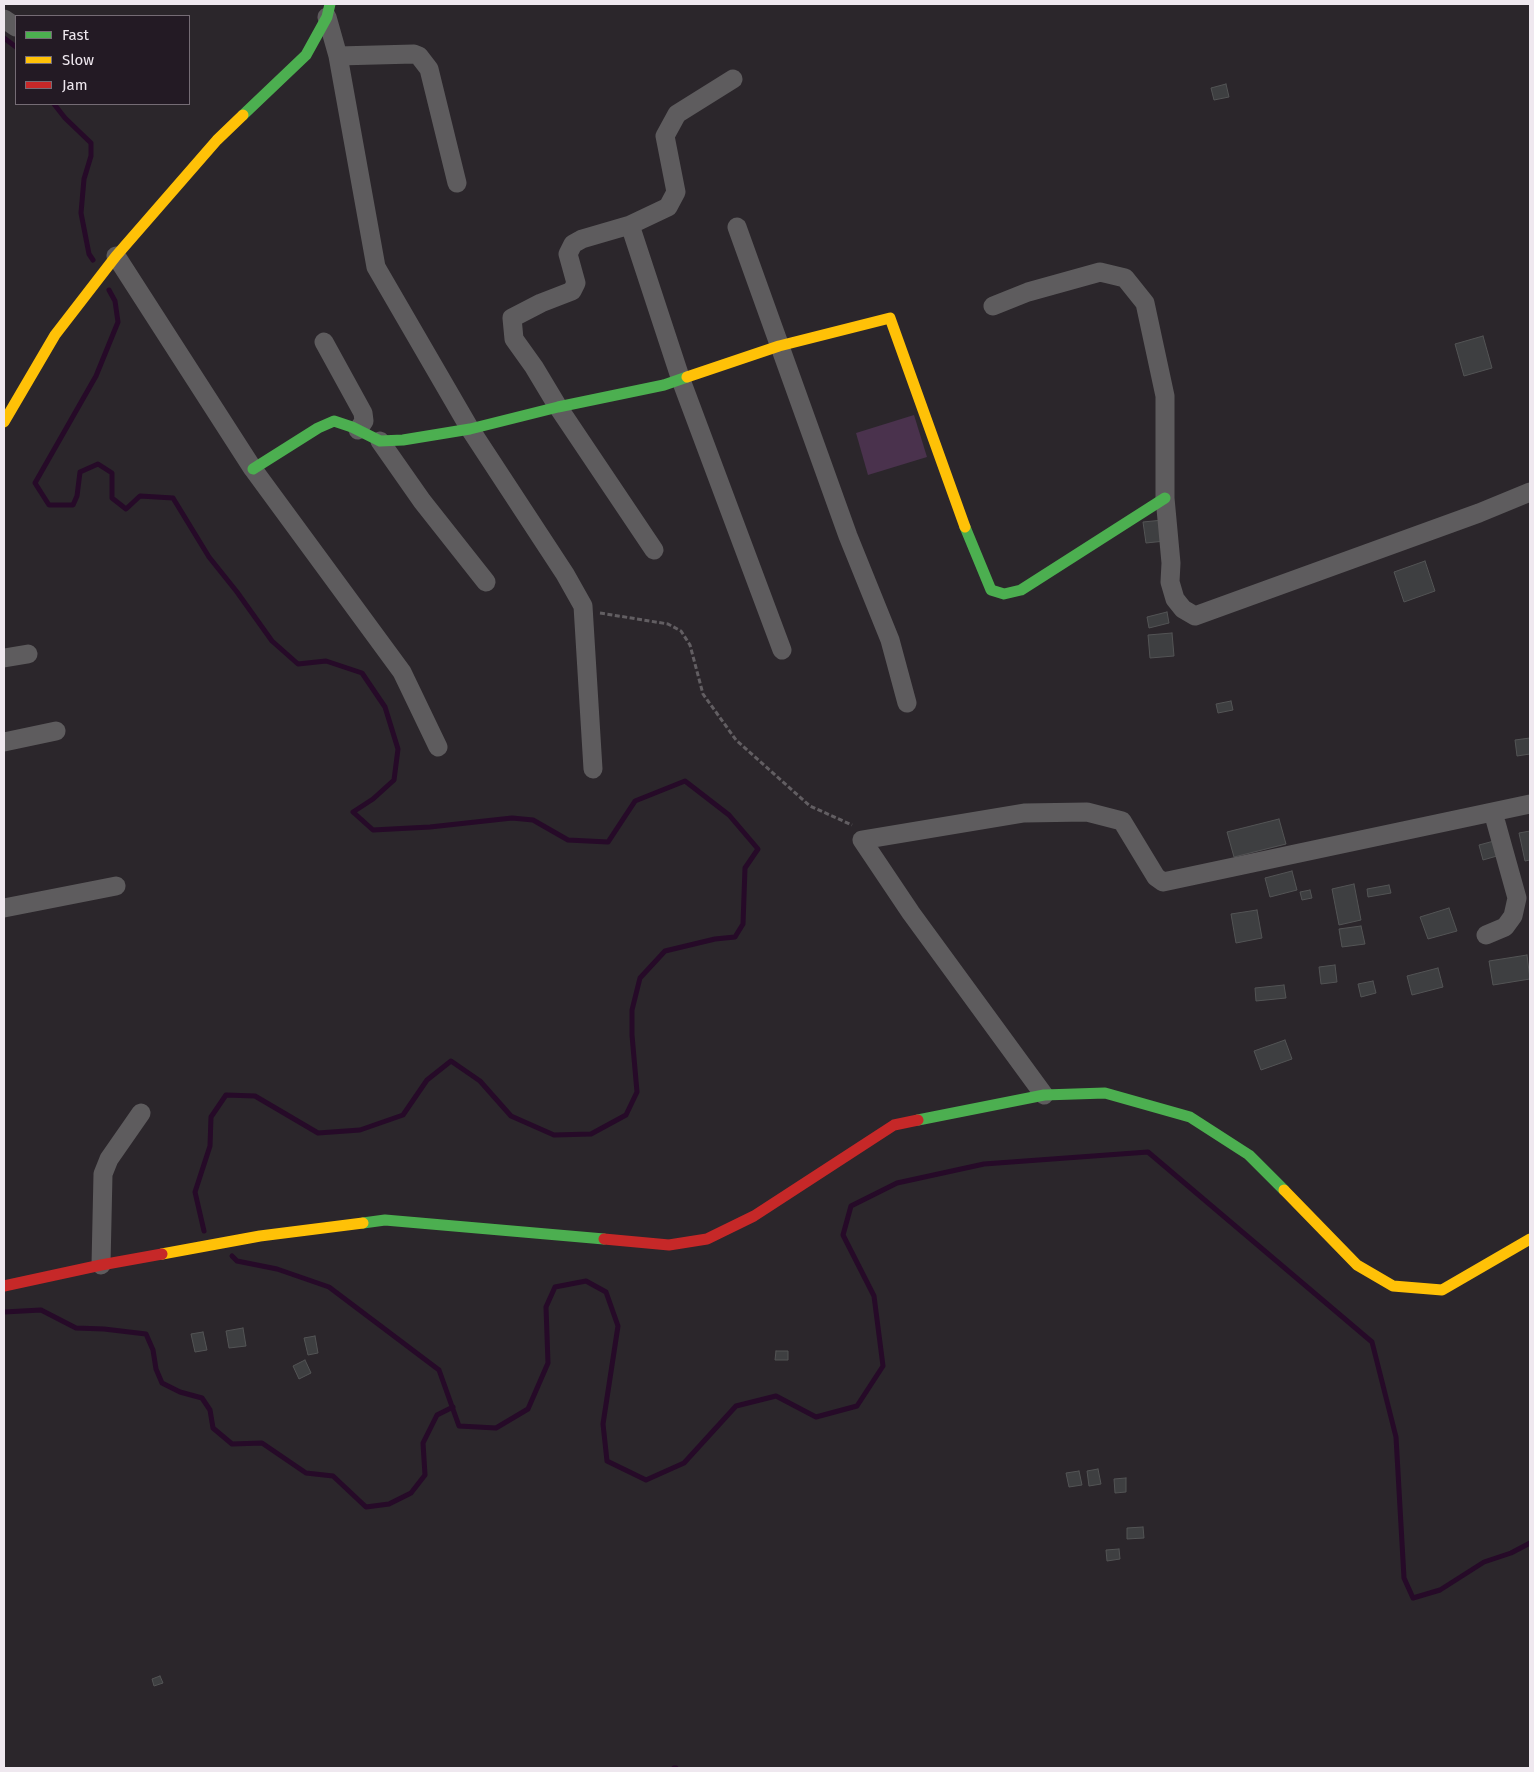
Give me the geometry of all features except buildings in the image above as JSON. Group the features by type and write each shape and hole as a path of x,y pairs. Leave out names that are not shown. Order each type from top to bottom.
{"street":[{"path":"329,11 376,267 470,429 565,574 583,606 593,769"},
{"path":"4,422 55,335 116,256 217,140 306,55 329,11"},
{"path":"4,19 15,25"},
{"path":"338,56 414,54 419,56 429,69 457,183"},
{"path":"654,550 558,407 534,367 514,340 512,318 541,303 572,291 576,283 568,254 573,244 582,239 630,225 668,208 676,192 665,136 677,114 733,79"},
{"path":"630,225 681,380 782,650"},
{"path":"737,227 848,536 890,640 906,703"},
{"path":"116,256 253,469 402,672 438,747"},
{"path":"993,306 1028,292 1100,272 1125,278 1145,302 1164,396 1165,498 1171,563 1170,582 1175,599 1183,609 1196,616 1479,514 1530,492"},
{"path":"380,441 402,440 470,429 558,407 681,380 728,362 779,346 890,318 960,515 991,590 1004,594 1021,590 1165,498"},
{"path":"324,342 363,412 364,421 358,430"},
{"path":"253,469 318,428 334,421 358,430 380,441 422,500 486,582"},
{"path":"4,658 28,654"},
{"path":"4,742 56,731"},
{"path":"1044,1095 911,913 862,840 1024,813 1087,812 1122,821 1156,877 1163,882 1530,804"},
{"path":"1486,935 1506,926 1513,916 1517,898 1493,812"},
{"path":"4,908 116,886"},
{"path":"4,1286 101,1265 260,1236 386,1220 669,1245 707,1239 754,1216 894,1125 1044,1095 1105,1093 1190,1117 1249,1155 1357,1265 1393,1286 1442,1290 1530,1239"},
{"path":"101,1265 103,1174 109,1159 141,1112"}],"path":[{"path":"583,606 595,612 668,624 681,631 690,645 703,694 736,740 810,806 851,824 862,840"}],"shaded area":[{"path":"914,415 927,457 868,475 856,433"}],"waterway":[{"path":"4,38 15,46"},
{"path":"55,105 65,118 91,143 91,156 84,179 81,213 89,254 93,260"},
{"path":"109,290 115,301 118,322 96,376 35,483 49,505 73,505 77,496 80,472 98,464 112,473 112,498 126,509 140,496 173,498 209,557 272,641 298,664 326,661 362,673 385,707 398,749 394,780 373,799 353,812 373,830 430,827 512,818 533,820 568,840 608,842 635,801 685,781 729,815 758,849 745,868 743,924 735,937 715,939 665,951 640,978 632,1010 632,1035 637,1092 626,1115 591,1134 554,1135 511,1116 480,1081 451,1061 427,1080 403,1115 360,1130 318,1133 255,1096 226,1095 211,1117 210,1146 195,1192 204,1231"},
{"path":"232,1256 237,1261 277,1269 329,1287 439,1370 459,1426 496,1428 528,1409 548,1363 546,1307 555,1287 586,1281 606,1292 618,1326 603,1424 607,1461 646,1480 684,1463 736,1406 776,1396 816,1417 857,1406 883,1366 874,1296 843,1235 851,1206 897,1183 984,1164 1148,1152 1372,1342 1396,1437 1404,1578 1413,1598 1440,1590 1484,1562 1511,1553 1530,1543"},
{"path":"4,1312 41,1310 76,1328 146,1334 153,1350 156,1369 162,1383 180,1392 202,1398 210,1410 213,1428 232,1444 262,1443 306,1473 333,1476 366,1507 389,1504 411,1493 425,1475 423,1443 437,1415 453,1407"}],"traffic: fast":[{"path":"243,115 306,55 327,17 330,4"},
{"path":"253,469 318,428 334,421 352,427 380,441 403,440 470,429 558,407 664,385 687,377"},
{"path":"965,527 991,590 1004,594 1021,590 1165,498"},
{"path":"918,1120 1044,1095 1105,1093 1190,1117 1249,1155 1284,1190"},
{"path":"363,1223 385,1220 604,1239"}],"traffic: slow":[{"path":"4,422 55,335 116,256 217,140 243,115"},
{"path":"687,377 779,346 890,318 965,527"},
{"path":"1284,1190 1357,1265 1393,1286 1442,1290 1530,1239"},
{"path":"162,1254 260,1236 363,1223"}],"traffic: jam":[{"path":"604,1239 669,1245 707,1239 754,1216 894,1125 918,1120"},
{"path":"4,1286 162,1254"}]}
